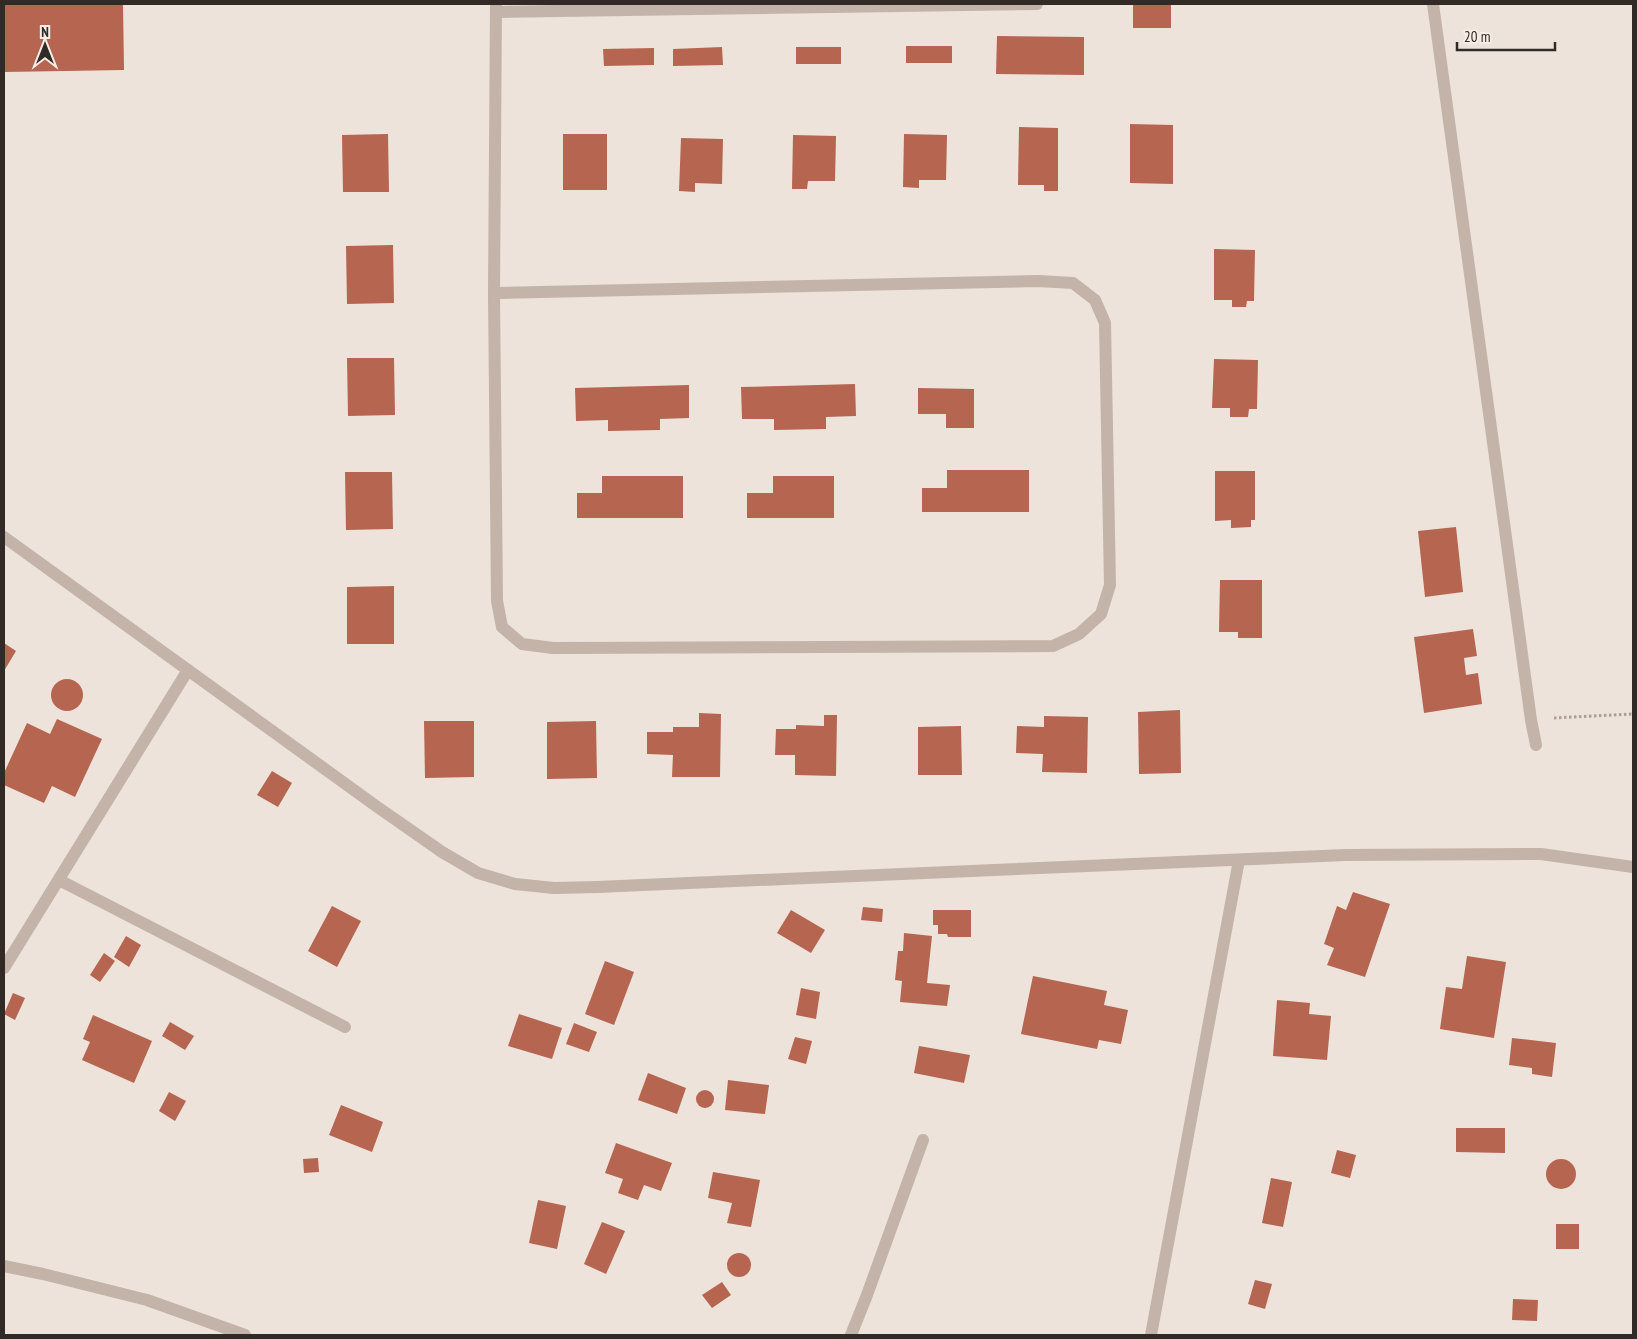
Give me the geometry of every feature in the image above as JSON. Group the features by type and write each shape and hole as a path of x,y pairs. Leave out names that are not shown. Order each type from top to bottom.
{"street":[{"path":"494,293 1038,281 1073,284 1095,300 1105,323 1110,585 1101,614 1079,634 1053,646 553,648 522,644 502,627 497,601 494,293 496,8 1037,4"},
{"path":"1433,4 1531,720 1536,745"},
{"path":"4,537 442,852 478,873 515,884 554,888 597,887 1346,855 1541,854 1633,866"},
{"path":"4,968 188,670"},
{"path":"1150,1335 1239,860"},
{"path":"59,880 345,1027"},
{"path":"851,1335 923,1140"},
{"path":"4,1266 147,1300 245,1335"}],"path":[{"path":"1531,720 1633,714"}],"building":[{"path":"4,4 123,4 124,70 4,72"},
{"path":"1133,4 1171,4 1171,28 1133,28"},
{"path":"997,36 1084,37 1084,75 996,74"},
{"path":"906,46 952,46 952,63 906,63"},
{"path":"722,47 723,65 673,66 673,49"},
{"path":"796,47 841,47 841,64 796,64"},
{"path":"654,48 654,65 604,66 603,49"},
{"path":"1130,124 1173,125 1173,184 1130,183"},
{"path":"1019,127 1058,128 1058,191 1044,191 1044,185 1018,185"},
{"path":"388,134 389,192 343,192 342,135"},
{"path":"563,134 607,134 607,190 563,190"},
{"path":"904,134 947,135 946,180 919,180 919,188 903,187"},
{"path":"793,135 836,136 835,181 808,181 807,189 792,189"},
{"path":"681,138 723,139 722,184 695,183 695,192 679,191"},
{"path":"393,245 394,303 347,304 346,246"},
{"path":"1214,249 1255,250 1254,301 1247,301 1246,307 1232,307 1232,300 1214,300"},
{"path":"347,358 394,358 395,415 348,416"},
{"path":"1214,359 1258,360 1257,409 1249,409 1248,417 1230,417 1230,408 1212,408"},
{"path":"855,384 856,416 826,417 826,429 774,430 774,419 742,419 741,387"},
{"path":"689,385 689,418 660,419 660,430 608,431 608,420 576,421 575,388"},
{"path":"918,388 974,389 974,428 946,428 946,414 918,414"},
{"path":"947,470 1029,470 1029,512 922,512 922,488 947,488"},
{"path":"1215,471 1255,471 1255,520 1251,520 1251,527 1231,528 1231,520 1215,521"},
{"path":"345,472 392,472 393,529 346,530"},
{"path":"602,476 683,476 683,518 577,518 577,493 602,493"},
{"path":"773,476 834,476 834,518 747,518 747,493 773,493"},
{"path":"1456,527 1463,592 1425,597 1418,531"},
{"path":"1220,580 1262,580 1262,638 1238,638 1238,632 1219,632"},
{"path":"394,586 394,644 347,644 347,587"},
{"path":"1473,629 1477,656 1464,658 1466,675 1478,673 1482,704 1424,713 1414,637"},
{"path":"4,643 16,651 4,671"},
{"path":"67,679 73,680 78,684 82,689 82,701 78,706 73,710 67,711 61,710 56,706 52,701 51,695 52,689 56,684 61,680"},
{"path":"1180,710 1181,773 1139,774 1138,712"},
{"path":"699,713 721,714 720,777 672,777 673,755 647,754 647,732 673,732 673,727 699,727"},
{"path":"824,715 837,715 836,776 795,775 795,755 775,755 776,729 796,729 796,725 824,726"},
{"path":"1044,716 1088,717 1087,773 1042,772 1043,754 1016,753 1017,726 1044,727"},
{"path":"57,719 102,739 75,797 52,786 44,803 4,785 4,773 27,723 50,734"},
{"path":"424,721 474,721 474,777 425,778"},
{"path":"596,721 597,778 547,779 547,722"},
{"path":"961,726 962,775 918,775 918,727"},
{"path":"272,771 292,783 278,807 257,795"},
{"path":"1353,892 1390,904 1365,977 1327,965 1334,948 1324,944 1337,906 1346,910"},
{"path":"332,906 361,921 337,967 308,951"},
{"path":"863,907 883,909 882,922 861,920"},
{"path":"791,910 825,930 811,953 777,933"},
{"path":"933,910 971,910 971,937 948,937 947,934 938,934 938,925 933,925"},
{"path":"904,933 932,936 927,983 950,985 947,1006 900,1002 902,981 895,980 898,951 903,951"},
{"path":"126,936 141,945 129,967 114,957"},
{"path":"104,953 115,961 100,982 90,975"},
{"path":"1467,956 1506,962 1494,1038 1440,1029 1446,987 1462,989"},
{"path":"605,961 634,972 614,1025 585,1014"},
{"path":"1033,976 1107,991 1104,1005 1128,1010 1121,1044 1099,1040 1097,1049 1021,1034"},
{"path":"801,988 820,992 816,1019 796,1015"},
{"path":"13,993 25,998 15,1020 4,1014"},
{"path":"1277,1000 1310,1003 1309,1014 1331,1016 1327,1060 1273,1056"},
{"path":"519,1014 562,1028 552,1059 508,1046"},
{"path":"93,1015 152,1041 134,1083 82,1060 90,1042 83,1039"},
{"path":"170,1022 194,1036 185,1050 162,1036"},
{"path":"574,1023 597,1032 589,1052 566,1044"},
{"path":"795,1037 812,1041 806,1064 788,1059"},
{"path":"1512,1038 1556,1043 1552,1077 1532,1074 1532,1068 1509,1065"},
{"path":"919,1046 970,1055 964,1083 914,1073"},
{"path":"648,1073 686,1088 677,1114 638,1100"},
{"path":"728,1080 769,1085 765,1114 725,1110"},
{"path":"705,1090 713,1095 714,1099 709,1107 705,1108 697,1103 696,1099 701,1091"},
{"path":"169,1092 186,1101 175,1121 159,1111"},
{"path":"341,1105 383,1122 372,1152 329,1135"},
{"path":"1456,1128 1505,1128 1505,1153 1456,1152"},
{"path":"616,1143 672,1163 661,1191 644,1185 638,1200 618,1193 623,1179 605,1173"},
{"path":"1337,1150 1356,1155 1350,1178 1331,1173"},
{"path":"318,1158 319,1172 304,1173 303,1159"},
{"path":"1561,1159 1567,1160 1575,1168 1575,1180 1567,1188 1561,1189 1555,1188 1547,1180 1546,1174 1547,1168 1555,1160"},
{"path":"713,1172 760,1180 751,1227 727,1223 732,1203 708,1198"},
{"path":"1271,1178 1292,1182 1283,1227 1262,1223"},
{"path":"538,1200 566,1206 557,1249 529,1243"},
{"path":"602,1222 625,1231 606,1274 584,1264"},
{"path":"1556,1224 1579,1224 1579,1249 1556,1249"},
{"path":"739,1253 748,1256 751,1265 748,1274 739,1277 730,1274 727,1265 730,1256"},
{"path":"1255,1280 1272,1284 1265,1309 1248,1304"},
{"path":"722,1282 731,1295 712,1308 702,1295"},
{"path":"1513,1299 1538,1300 1537,1321 1512,1320"}]}
